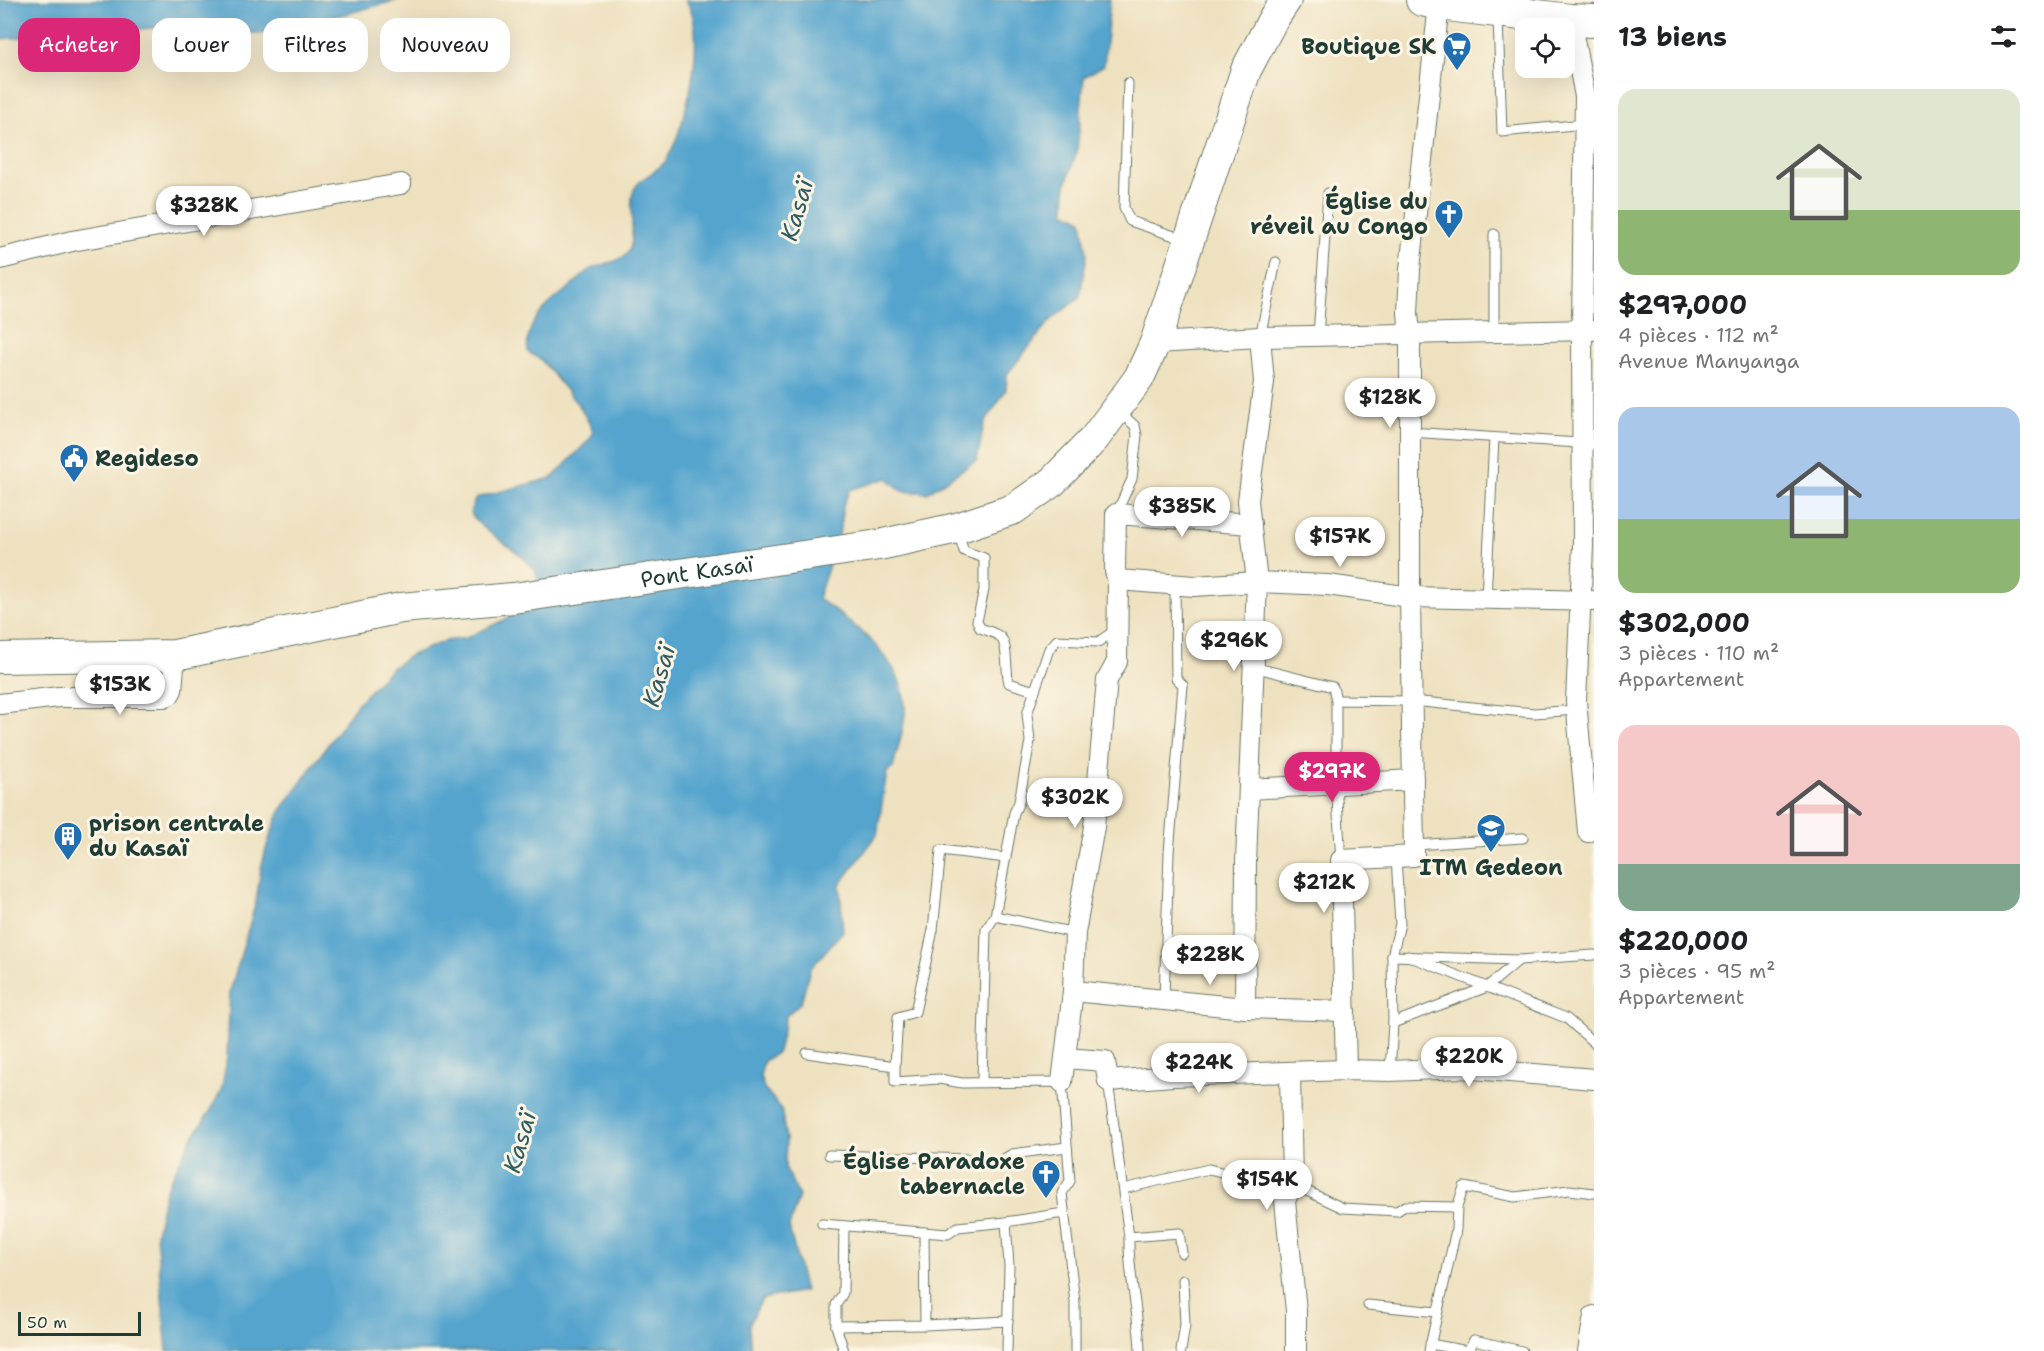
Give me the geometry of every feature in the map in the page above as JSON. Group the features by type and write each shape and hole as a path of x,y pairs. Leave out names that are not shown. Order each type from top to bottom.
{"highway":[{"path":"1431,2 1582,21"}],"main road":[{"name":"Pont Kasaï","path":"0,658 175,655 401,608 513,598 879,545 957,528 1014,509 1052,482 1094,439 1139,378 1155,343 1246,70 1286,0"}],"street":[{"path":"1346,1070 1341,860 1408,853 1413,780 1408,313 1431,2"},
{"path":"1582,21 1588,129 1589,229 1588,444 1583,546 1587,601 1577,710 1591,832"},
{"path":"0,259 72,241 401,184"},
{"path":"1155,343 1260,337 1588,330"},
{"path":"1245,1008 1246,862 1257,582 1248,501 1264,382 1260,337"},
{"path":"1062,1082 1073,991 1075,933 1094,827 1107,680 1117,662 1116,514 1251,524"},
{"path":"1118,580 1194,586 1257,582 1328,585 1410,597 1587,601"},
{"path":"0,704 59,697 164,697 172,690 175,655"},
{"path":"1249,789 1413,780"},
{"path":"1073,991 1245,1008 1345,1011"},
{"path":"1065,1058 1105,1061 1108,1081 1173,1076 1461,1068 1594,1079"},
{"path":"1290,1072 1293,1184 1285,1201 1296,1311 1296,1351"},
{"path":"1588,1351 1594,1316"}],"lane":[{"path":"1498,11 1502,132 1588,129"},
{"path":"1128,83 1124,208 1130,221 1188,240"},
{"path":"1318,336 1328,193"},
{"path":"1494,234 1494,333"},
{"path":"1260,337 1276,262"},
{"path":"1116,408 1135,426 1137,435 1132,479 1116,514"},
{"path":"1409,432 1588,444"},
{"path":"1486,599 1494,438"},
{"path":"957,528 964,551 984,558 984,590 977,621 980,628 1001,636 1005,644 1006,676 1009,682 1035,691"},
{"path":"1164,1000 1169,854 1183,685 1176,678 1175,585"},
{"path":"982,1082 986,930 995,916 1014,813 1019,802 1030,741 1027,714 1049,649 1057,640 1098,642 1117,629"},
{"path":"1253,668 1333,687 1336,699 1336,784 1341,860"},
{"path":"1336,699 1412,700 1534,713 1577,710"},
{"path":"1390,1071 1393,1023 1392,956 1400,924 1408,853 1523,838"},
{"path":"1006,858 941,850 933,930 915,1012 898,1017 894,1082 939,1079 962,1083 1062,1082 1070,1181 1062,1193 1075,1302 1075,1351"},
{"path":"995,916 1075,933"},
{"path":"1392,956 1519,960 1594,955"},
{"path":"1408,956 1566,1018 1594,1042"},
{"path":"1393,1023 1487,987 1519,960"},
{"path":"807,1053 895,1066"},
{"path":"1108,1081 1129,1238 1128,1261 1139,1328 1140,1351"},
{"path":"829,1155 972,1159 997,1163 1012,1154 1067,1147"},
{"path":"1123,1189 1209,1169 1225,1173 1246,1184 1293,1184 1343,1208 1397,1211 1405,1206 1457,1207"},
{"path":"1522,1351 1474,1340 1468,1350 1429,1348 1456,1230 1457,1207 1464,1187 1515,1197 1569,1190 1594,1193"},
{"path":"822,1224 948,1234 958,1227 1064,1213"},
{"path":"1006,1222 1009,1266 1007,1351"},
{"path":"844,1226 843,1293 836,1305 836,1326 844,1351"},
{"path":"924,1232 925,1325"},
{"path":"1129,1238 1179,1233 1182,1253"},
{"path":"1181,1351 1185,1325 1183,1280"},
{"path":"1368,1305 1437,1312"},
{"path":"836,1326 1008,1321"}],"water":[{"path":"0,0 399,0 330,18 263,18 263,34 251,33 251,18 152,18 152,28 140,29 140,18 18,18 18,38 0,39"},
{"name":"Kasaï","path":"685,0 1110,0 1104,65 1084,77 1077,151 1066,184 1065,211 1082,220 1087,254 1080,297 1051,320 1007,374 1006,390 984,424 977,460 927,493 902,491 887,478 850,490 843,505 839,535 818,598 862,633 888,661 903,694 905,713 893,768 887,772 877,835 840,885 843,931 810,969 801,1002 786,1016 778,1052 764,1061 760,1076 764,1088 781,1108 786,1139 785,1167 799,1196 789,1227 805,1291 762,1299 749,1325 751,1351 167,1351 156,1234 165,1191 190,1141 211,1110 222,1088 227,1057 230,992 256,902 268,842 279,813 357,704 390,669 411,655 445,641 466,638 512,616 530,612 537,606 538,581 531,565 480,525 471,512 476,498 552,478 593,434 580,407 541,360 528,352 530,332 539,315 554,300 591,269 616,261 625,256 631,247 633,193 642,180 665,162 673,148 687,105 695,56 695,33 692,14"}],"place":[{"name":"Boutique SK","path":"1457,72"},
{"name":"Église du réveil au Congo","path":"1449,240"},
{"name":"Regideso","path":"74,484"},
{"name":"ITM Gedeon","path":"1491,854"},
{"name":"prison centrale du Kasaï","path":"68,862"},
{"name":"Église Paradoxe tabernacle","path":"1046,1200"}]}
